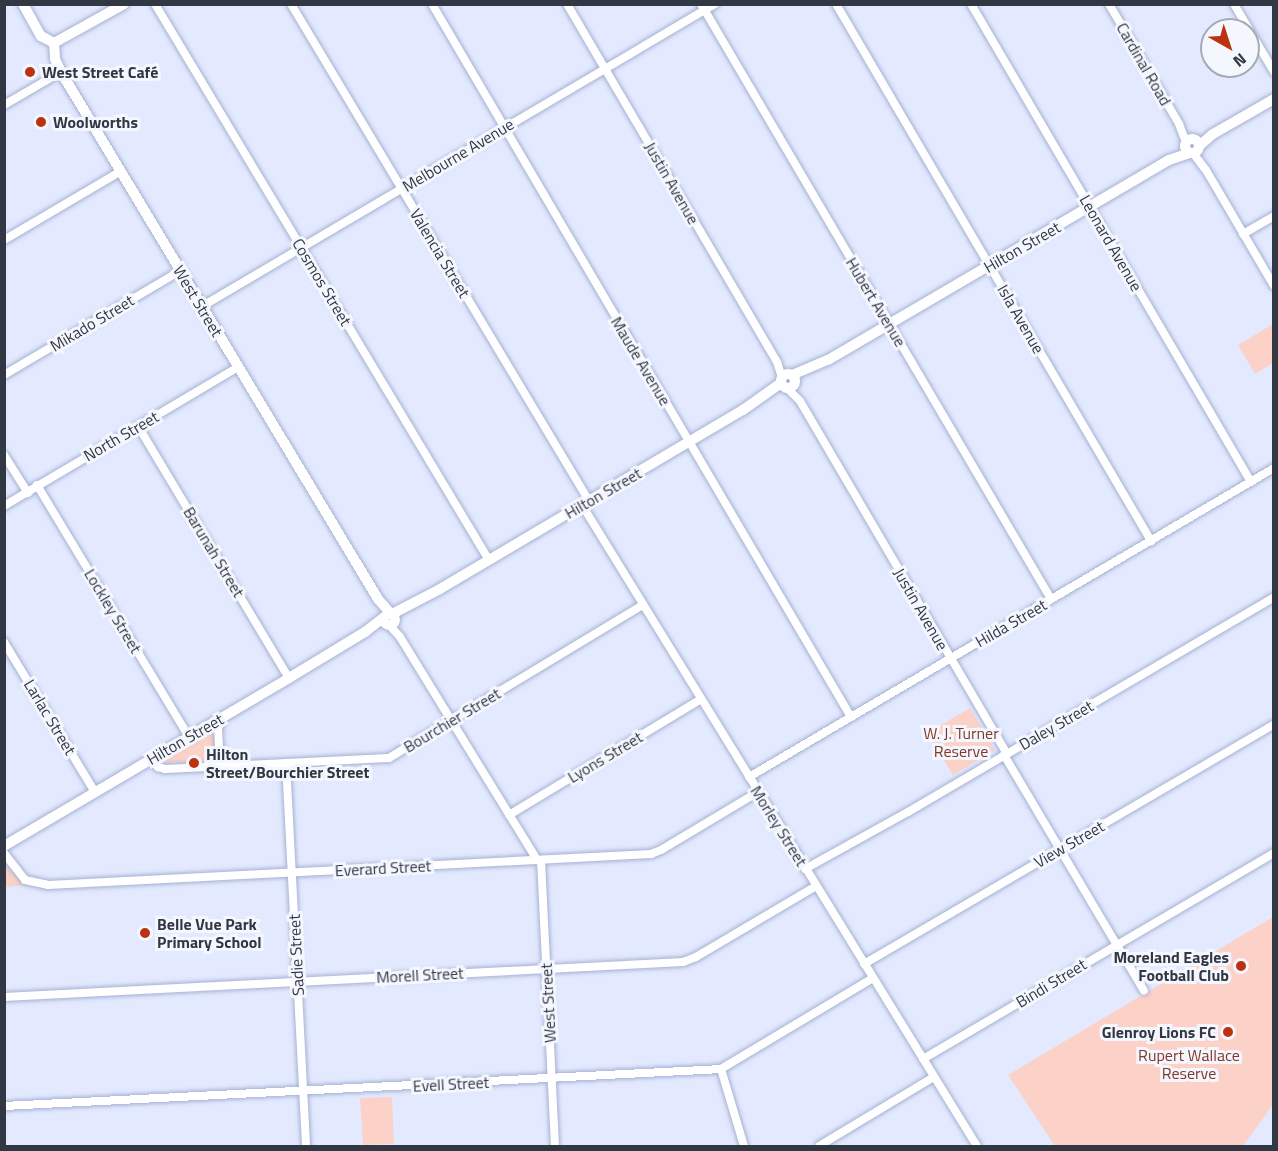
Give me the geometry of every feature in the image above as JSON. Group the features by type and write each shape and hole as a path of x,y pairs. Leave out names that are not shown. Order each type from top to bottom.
{"street":[{"path":"23,4 41,36 54,43 124,4"},
{"name":"Cosmos Street","path":"155,4 489,560"},
{"name":"Valencia Street","path":"291,4 586,503"},
{"name":"Maude Avenue","path":"432,4 851,717"},
{"name":"Justin Avenue","path":"567,4 1144,991"},
{"name":"Melbourne Avenue","path":"201,307 605,69 703,8 715,4"},
{"name":"Isla Avenue","path":"836,4 1151,541"},
{"name":"Leonard Avenue","path":"971,4 1251,482"},
{"name":"Cardinal Road","path":"1109,4 1274,286"},
{"path":"1234,4 1274,72"},
{"name":"Hubert Avenue","path":"703,8 1051,599"},
{"name":"West Street","path":"54,43 55,59 61,72 389,619 539,860 555,1146"},
{"path":"4,105 61,72"},
{"name":"Hilton Street","path":"4,846 689,442 766,394 1274,99"},
{"path":"4,240 120,171"},
{"path":"1243,234 1274,216"},
{"name":"Mikado Street","path":"4,375 180,271"},
{"name":"North Street","path":"4,506 238,367"},
{"name":"Barunah Street","path":"138,426 289,678"},
{"path":"4,455 28,493"},
{"name":"Hilda Street","path":"749,777 1274,468"},
{"name":"Lockley Street","path":"38,485 189,737"},
{"name":"Morley Street","path":"586,503 701,699 977,1146"},
{"name":"Daley Street","path":"806,869 1006,755 1274,597"},
{"name":"Bourchier Street","path":"151,759 158,767 165,769 388,758 644,605"},
{"name":"Larlac Street","path":"4,642 95,792"},
{"name":"Lyons Street","path":"509,814 701,699"},
{"path":"225,716 218,728 219,747 239,766"},
{"name":"View Street","path":"864,964 1274,724"},
{"name":"Sadie Street","path":"286,763 306,1146"},
{"name":"Everard Street","path":"4,853 21,876 38,885 656,853 758,792"},
{"name":"Bindi Street","path":"923,1059 1274,853"},
{"name":"Morell Street","path":"4,997 689,961 816,886"},
{"name":"Evell Street","path":"4,1106 721,1069 873,978"},
{"path":"721,1069 744,1146"},
{"path":"819,1146 934,1077"}],"green space":[{"path":"1273,324 1273,363 1255,374 1238,345"},
{"name":"W. J. Turner Reserve","path":"970,708 995,750 953,775 927,733"},
{"path":"215,729 215,752 223,761 166,763 164,757"},
{"path":"4,862 11,871 30,885 5,887"},
{"name":"Rupert Wallace Reserve","path":"1273,917 1273,1105 1243,1146 1055,1146 1008,1075"},
{"path":"392,1097 394,1144 363,1145 360,1098"}],"place":[{"name":"West Street Café","path":"30,72"},
{"name":"Woolworths","path":"41,122"},
{"name":"Hilton Street/Bourchier Street","path":"194,763"},
{"name":"Belle Vue Park Primary School","path":"145,933"},
{"name":"Moreland Eagles Football Club","path":"1241,966"},
{"name":"Glenroy Lions FC","path":"1228,1032"}]}
